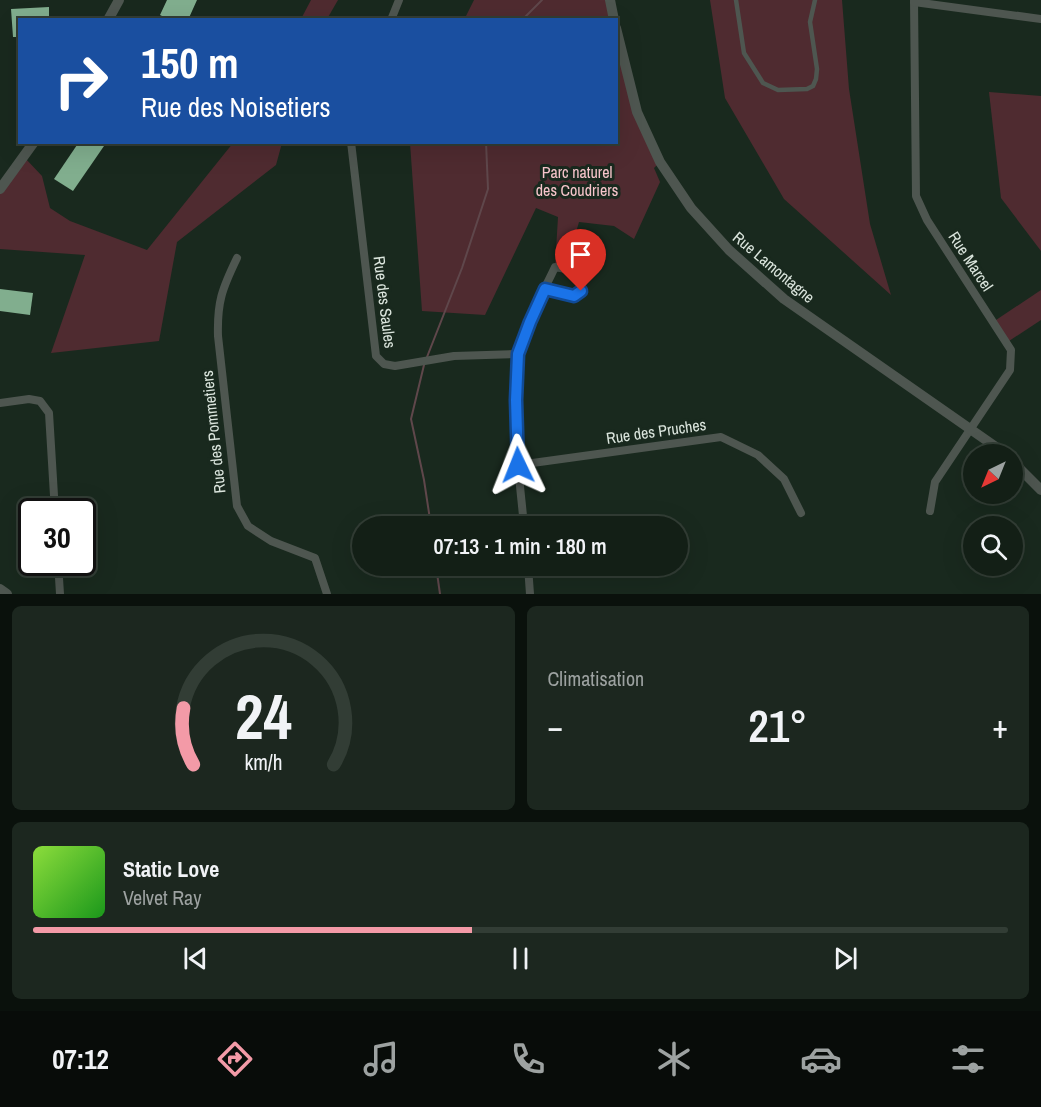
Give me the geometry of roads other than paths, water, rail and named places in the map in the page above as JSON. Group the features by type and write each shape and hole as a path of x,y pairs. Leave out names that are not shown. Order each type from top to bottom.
{"street":[{"path":"109,18 119,0"},
{"path":"392,18 399,0"},
{"path":"610,0 614,18"},
{"path":"914,1 1041,19"},
{"name":"Rue Marcel","path":"914,1 916,196 927,220 1011,350 1010,370 935,482 930,512"},
{"name":"Rue Lamontagne","path":"618,36 636,112 660,162 691,208 729,250 784,298 992,444"},
{"path":"0,189 33,144"},
{"name":"Rue des Saules","path":"351,144 376,356 384,364 395,366 454,356 518,354"},
{"name":"Rue des Pommetiers","path":"237,258 222,290 218,311 219,347 237,506 248,526 271,541 315,558 327,594"},
{"path":"523,516 518,465 516,400 518,354 530,322 545,289 555,267 577,270 583,280 581,291 574,296 545,289"},
{"path":"0,403 29,399 40,401 49,413 54,498"},
{"name":"Rue des Pruches","path":"518,465 721,437 758,455 784,479 801,513"},
{"path":"1023,472 1041,490"},
{"path":"59,576 60,594"},
{"path":"529,576 530,594"},
{"path":"0,589 7,594"}],"lane":[{"path":"736,0 744,53 763,83 778,90 807,89 813,86 816,80 817,69 810,22 815,0"}],"waterway":[{"path":"524,18 542,0"},
{"path":"427,357 462,268 488,189 486,144"},
{"path":"424,365 411,419 429,516"},
{"path":"437,576 440,594"}],"park label":[{"name":"Parc naturel des Coudriers","path":"577,181"}]}
